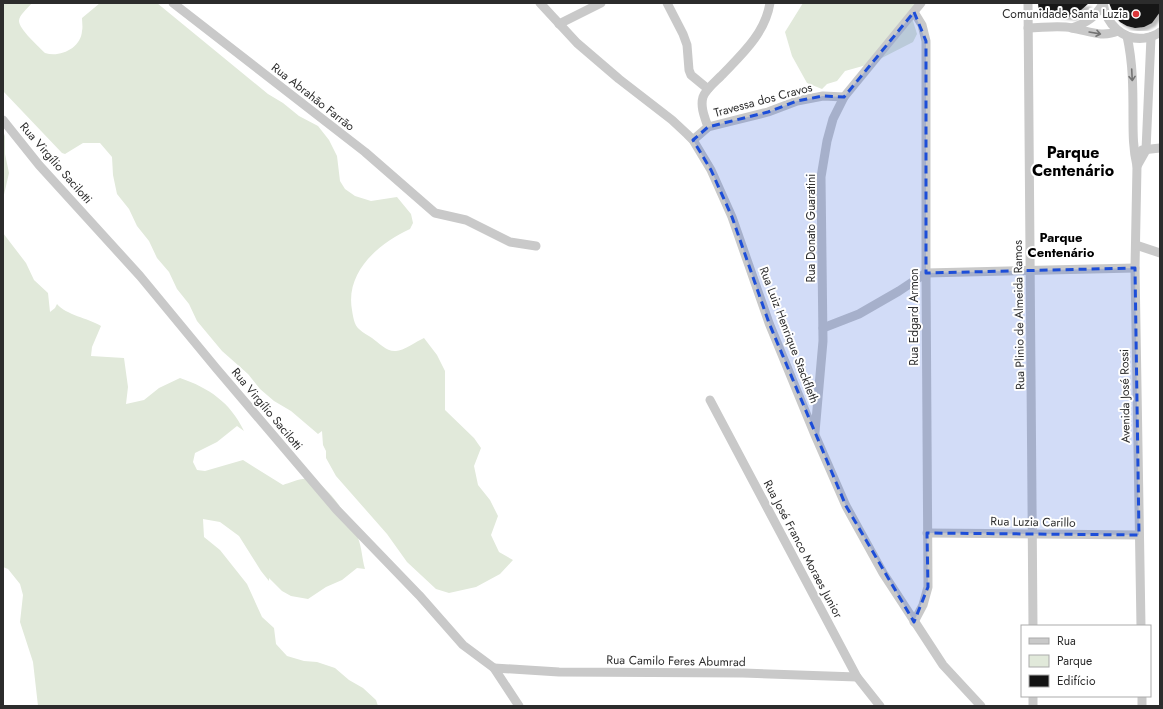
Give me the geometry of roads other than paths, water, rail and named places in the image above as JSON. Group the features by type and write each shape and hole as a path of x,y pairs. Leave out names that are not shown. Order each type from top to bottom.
{"street":[{"name":"Rua Abrahão Farrão","path":"173,3 365,152 436,213 466,220 510,242 536,246"},
{"name":"Rua Luiz Henrique Stackfleth","path":"540,3 577,43 672,120 693,140 711,170 732,217 769,323 846,506 883,573 943,665 981,706"},
{"path":"559,24 601,3"},
{"path":"667,3 687,45 688,70 695,79 708,89"},
{"path":"708,127 702,103 703,96 757,36 767,15 770,3"},
{"name":"Rua Donato Guaratini","path":"815,435 823,340 821,177 827,141 833,119 844,97 921,3"},
{"name":"Rua Plinio de Almeida Ramos","path":"1028,3 1033,625"},
{"path":"1072,28 1087,22 1097,14 1103,3"},
{"path":"1103,3 1108,19 1118,31 1127,36 1139,38 1157,35"},
{"name":"Rua Edgard Armon","path":"914,12 922,26 926,41 928,587 923,605 914,622"},
{"path":"1028,28 1072,28 1101,35 1111,34 1118,31"},
{"name":"Avenida José Rossi","path":"1137,166 1146,150 1157,35"},
{"name":"Avenida José Rossi","path":"1127,36 1133,76 1133,151 1137,166 1135,268 1141,625"},
{"name":"Travessa dos Cravos","path":"693,140 708,127 768,112 797,101 823,96 844,97"},
{"name":"Rua Virgílio Sacilotti","path":"3,120 39,165 140,276 336,509 419,595 463,645 494,668 519,706"},
{"path":"1133,151 1160,148"},
{"path":"1136,244 1160,253"},
{"path":"823,328 859,314 899,291 926,273 1135,268"},
{"name":"Rua José Franco Moraes Junior","path":"710,400 857,677 880,706"},
{"name":"Rua Luzia Carillo","path":"927,532 1139,534"},
{"name":"Rua Camilo Feres Abumrad","path":"494,668 559,672 743,673 857,677"}],"place":[{"name":"Comunidade Santa Luzia","path":"1136,14"}],"district":[{"name":"Parque Centenário","path":"1073,161"},
{"name":"Parque Centenário","path":"1061,244"}]}
